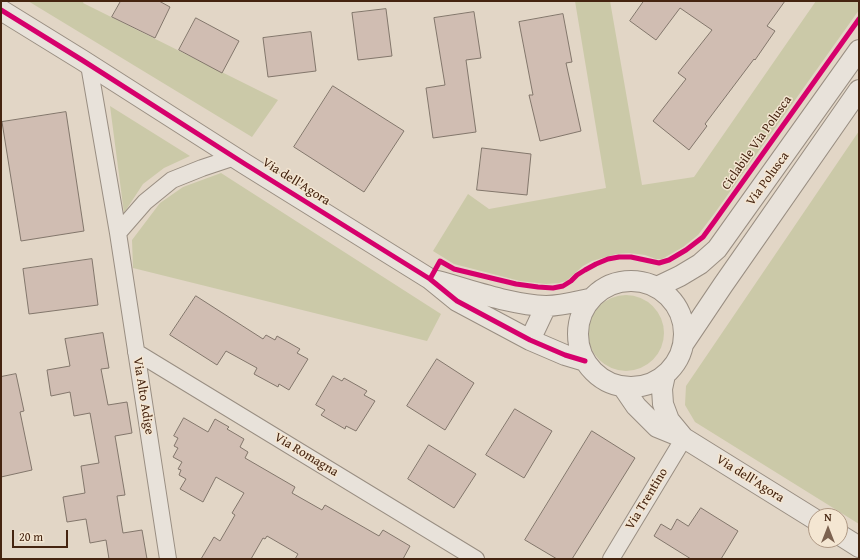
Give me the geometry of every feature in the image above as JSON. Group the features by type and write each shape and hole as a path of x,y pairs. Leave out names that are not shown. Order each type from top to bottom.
{"street":[{"name":"Via dell'Agora","path":"1,10 430,279 457,301 530,340 565,355 585,361"},
{"name":"Via Polusca","path":"657,287 700,264 717,249 859,50"},
{"name":"Via Alto Adige","path":"89,65 118,233 168,559"},
{"name":"Via Polusca","path":"684,343 859,90"},
{"path":"118,233 145,202 172,180 235,157"},
{"name":"Via dell'Agora","path":"430,279 521,303 546,306 567,304 590,299"},
{"name":"Via dell'Agora","path":"640,280 657,287 670,297 680,310 684,327 684,343 680,355 674,366 665,375 652,383 638,387 622,387 607,382 595,373 585,361 578,346 577,329 581,313 590,299 604,287 621,281 640,280"},
{"path":"530,340 546,306"},
{"name":"Via Romagna","path":"136,352 476,559"},
{"name":"Via dell'Agora","path":"665,375 662,389 663,404 669,420 684,438"},
{"name":"Via dell'Agora","path":"622,387 636,406 657,427 684,438 808,515"},
{"name":"Via Trentino","path":"611,559 684,438"},
{"path":"848,540 859,547"}],"shaded area":[{"path":"28,1 84,1 83,3 278,100 252,137"},
{"path":"575,1 610,1 642,185 694,177 816,1 859,1 859,10 714,214 698,235 683,247 662,259 629,253 616,254 592,261 583,266 566,281 546,284 520,281 454,264 433,251 468,194 489,209 606,188"},
{"path":"110,106 190,156 164,168 143,184 124,213"},
{"path":"859,131 859,524 848,517 848,508 833,508 695,422 685,405 686,386"},
{"path":"221,173 441,314 427,341 133,268 132,240 160,203 183,187"},
{"path":"626,295 641,298 653,306 661,318 664,333 661,348 653,360 641,368 626,371 611,368 599,360 591,348 588,333 591,318 599,306 611,298"}],"building":[{"path":"121,1 159,1 170,7 155,38 112,17"},
{"path":"644,1 785,1 767,26 775,31 755,60 754,59 705,124 707,126 689,150 653,121 686,79 678,73 712,30 680,8 656,40 630,21"},
{"path":"386,9 392,56 358,60 352,13"},
{"path":"474,12 481,58 466,60 476,132 433,138 426,88 445,85 434,18"},
{"path":"563,14 572,62 566,63 581,131 540,141 529,95 533,95 519,22"},
{"path":"196,18 239,41 222,73 179,50"},
{"path":"311,32 316,71 268,77 263,38"},
{"path":"333,86 404,131 364,192 294,147"},
{"path":"66,112 84,231 21,241 2,122"},
{"path":"482,148 531,154 527,195 477,190"},
{"path":"92,259 98,305 29,314 23,269"},
{"path":"196,296 263,339 266,335 275,340 277,336 300,349 297,353 308,359 289,390 279,384 278,387 254,374 257,368 226,351 217,365 170,335"},
{"path":"103,333 109,368 101,369 108,405 127,402 132,433 115,436 125,495 117,496 123,533 142,530 147,559 109,559 106,540 90,543 86,519 67,522 63,497 85,493 81,466 99,463 90,413 74,416 70,392 51,396 47,370 70,366 65,339"},
{"path":"437,359 474,383 445,430 407,406"},
{"path":"16,374 24,411 20,412 32,470 1,477 1,377"},
{"path":"333,376 342,381 344,378 367,391 364,395 375,401 356,431 346,426 345,429 321,415 325,410 316,405"},
{"path":"515,409 552,431 524,478 486,455"},
{"path":"184,418 208,432 215,419 229,427 227,429 244,439 240,447 248,452 245,458 295,487 292,493 322,510 325,505 379,536 383,530 410,546 403,559 295,559 298,554 267,536 265,539 263,538 251,559 201,559 214,537 220,541 235,515 232,513 244,493 216,477 203,502 180,489 186,479 179,475 181,470 178,469 182,462 173,457 178,448 174,446 178,438 174,436"},
{"path":"592,431 635,458 572,559 557,559 525,540"},
{"path":"429,445 476,474 454,508 408,479"},
{"path":"701,508 738,531 721,559 691,559 654,536 661,524 671,530 677,519 688,526"}],"cycle path":[{"path":"1,10 430,279 457,301 530,340 565,355 585,361"},
{"name":"Ciclabile Via Polusca","path":"430,279 440,261 454,269 516,284 553,288 563,286 585,270 608,259 631,257 659,263 669,260 686,250 703,237 859,19"}]}
